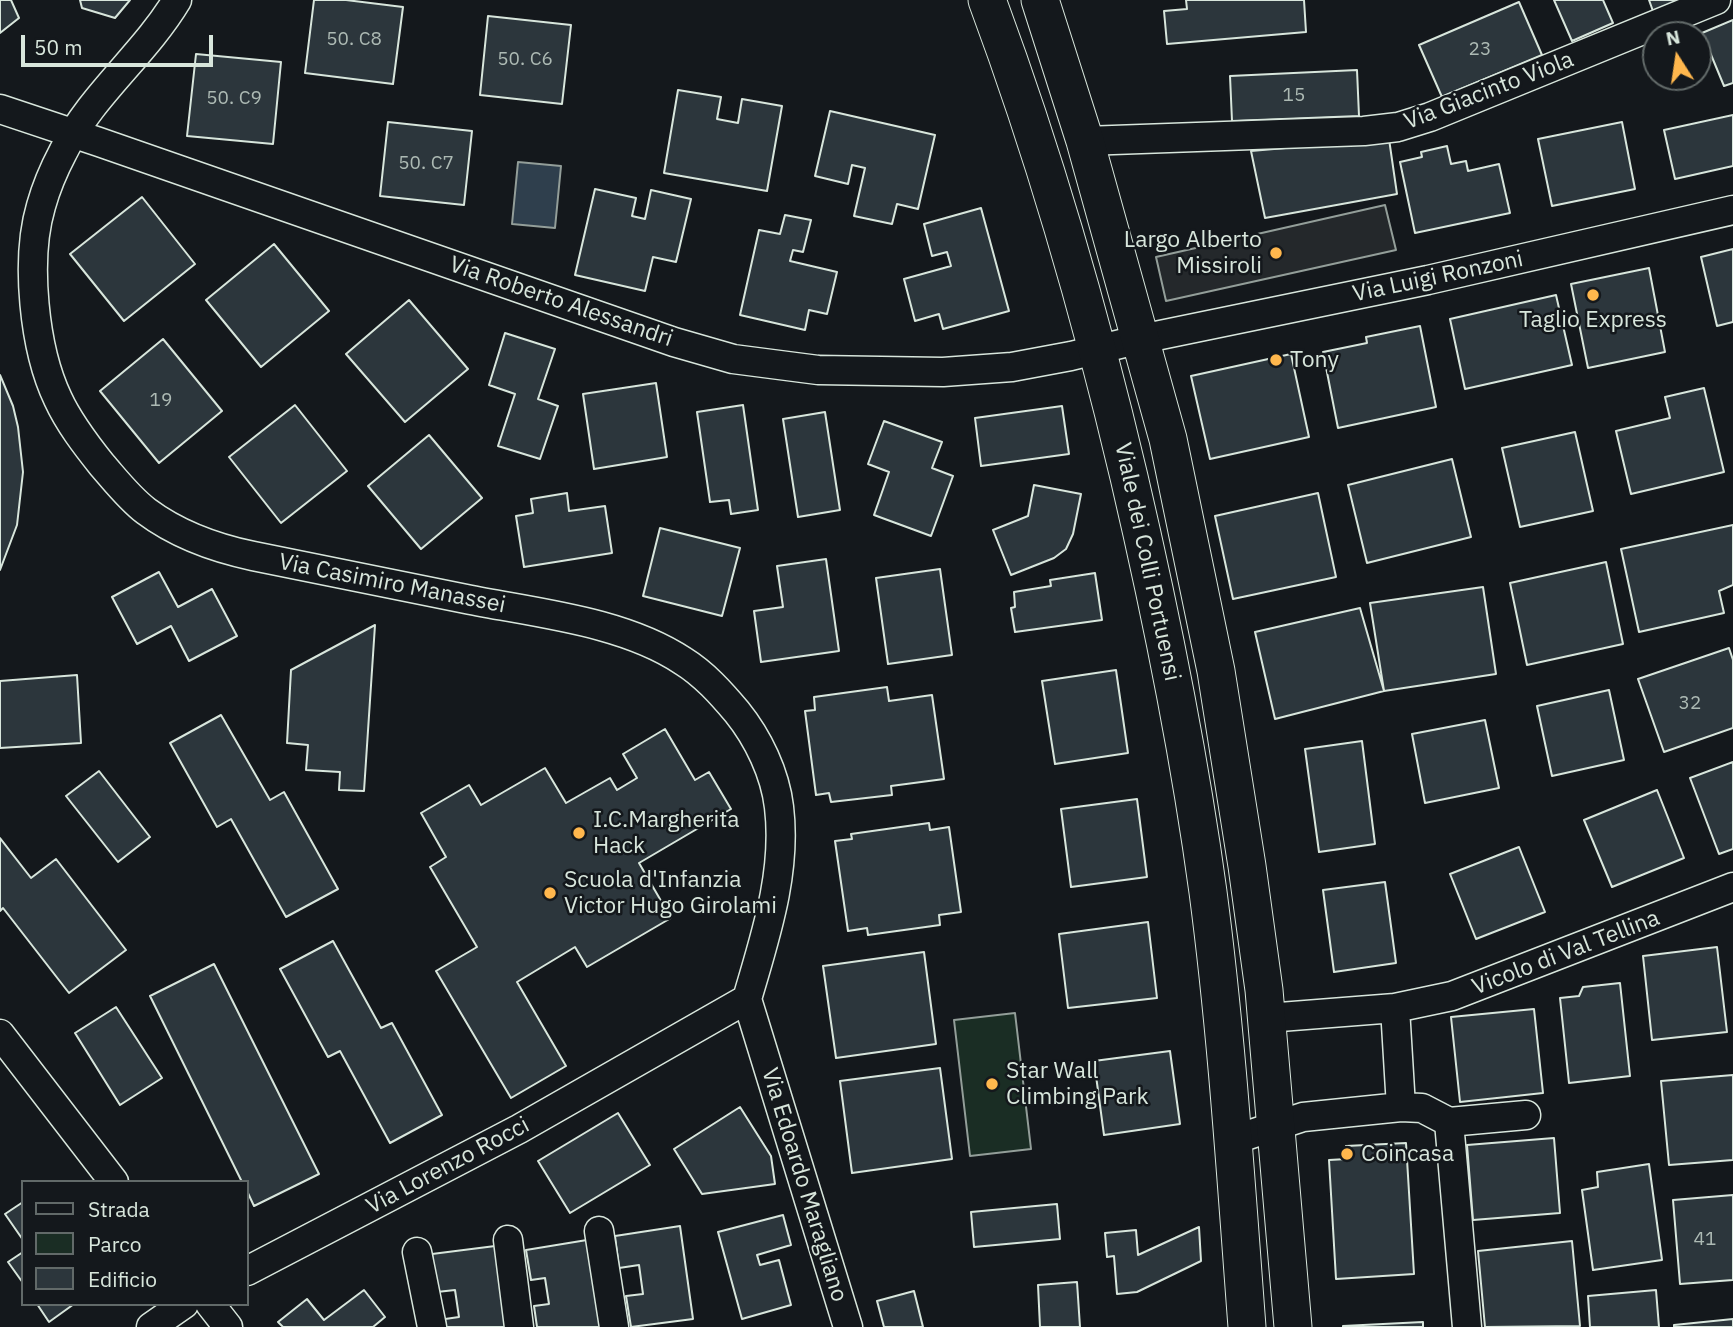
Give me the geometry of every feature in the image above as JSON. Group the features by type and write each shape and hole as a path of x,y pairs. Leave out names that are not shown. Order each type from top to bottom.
{"main road":[{"name":"Viale dei Colli Portuensi","path":"987,0 1056,205 1098,351 1158,602 1183,736 1217,968 1247,1327"},
{"name":"Viale dei Colli Portuensi","path":"1040,0 1085,141 1168,439 1216,671 1247,866 1267,1018 1293,1327"}],"street":[{"name":"Via Casimiro Manassei","path":"177,0 156,32 87,112 73,133 41,207 35,238 34,275 38,324 48,372 58,399 88,447 125,492 148,512 180,531 214,546 597,626 659,647 695,669 727,700 756,740 772,775 779,807 780,851 777,884 747,999"},
{"name":"Via Giacinto Viola","path":"1085,141 1364,131 1398,127 1430,117 1716,0"},
{"name":"Via Roberto Alessandri","path":"0,109 674,342 733,359 818,370 943,372 1012,367 1098,351 1141,339"},
{"name":"Via Luigi Ronzoni","path":"1141,339 1428,280 1733,210"},
{"name":"Vicolo di Val Tellina","path":"1267,1018 1395,1008 1427,1002 1476,988 1733,887"},
{"name":"Via Edoardo Maragliano","path":"747,999 848,1327"},
{"name":"Via Lorenzo Rocci","path":"248,1269 520,1129 747,999"},
{"path":"1395,1008 1401,1107"},
{"path":"0,1034 112,1180"},
{"path":"1233,1140 1303,1117 1401,1107 1422,1108 1449,1122 1526,1115"},
{"path":"1449,1122 1467,1327"},
{"path":"599,1231 614,1327"},
{"path":"508,1240 520,1327"},
{"path":"417,1252 432,1327"},
{"path":"151,1327 181,1306"},
{"path":"212,1306 228,1327"}],"green space":[{"name":"Star Wall Climbing Park","path":"1015,1013 1031,1149 970,1156 954,1020"}],"shaded area":[{"name":"Largo Alberto Missiroli","path":"1385,205 1396,250 1166,301 1156,257"}],"water":[{"path":"518,162 561,166 555,228 512,224"}],"building":[{"path":"0,0 11,0 19,18 0,33"},
{"path":"80,0 130,0 115,18 82,8"},
{"path":"314,0 346,0 403,7 393,84 305,73"},
{"path":"1186,0 1304,0 1306,32 1167,44 1164,11 1187,9"},
{"path":"1554,0 1603,0 1613,23 1572,41"},
{"path":"1649,0 1689,0 1654,14"},
{"path":"1519,2 1542,55 1442,97 1419,45"},
{"path":"488,16 571,25 562,104 480,95"},
{"path":"1733,20 1733,83 1724,86 1712,57 1712,29"},
{"path":"196,54 281,62 273,144 187,136"},
{"path":"1357,70 1359,116 1232,121 1230,76"},
{"path":"678,90 721,97 717,119 738,123 742,99 782,106 767,191 664,173"},
{"path":"830,111 935,135 918,209 897,204 892,224 854,216 865,168 852,165 848,184 815,176"},
{"path":"1733,115 1733,166 1675,179 1664,130"},
{"path":"388,122 472,131 464,205 380,196"},
{"path":"1622,122 1635,189 1552,206 1538,139"},
{"path":"1389,139 1397,194 1265,218 1251,151"},
{"path":"1447,146 1451,164 1466,161 1468,171 1499,164 1510,213 1415,233 1400,162 1422,157 1421,152"},
{"path":"595,189 636,198 632,216 645,219 651,190 691,199 676,262 653,257 645,291 575,275"},
{"path":"142,197 195,264 124,321 70,254"},
{"path":"981,208 1009,311 943,329 939,314 915,321 904,279 951,266 947,252 932,256 924,224"},
{"path":"785,215 811,220 803,252 793,250 790,261 837,272 827,314 809,310 805,330 740,315 759,230 780,234"},
{"path":"274,244 329,311 261,367 206,300"},
{"path":"1733,249 1733,322 1717,326 1701,257"},
{"path":"1649,268 1665,352 1588,368 1571,284"},
{"path":"1556,295 1572,365 1465,389 1450,319"},
{"path":"409,300 468,369 405,422 346,354"},
{"path":"1420,326 1436,407 1338,428 1323,352 1367,343 1366,337"},
{"path":"505,333 555,349 538,399 558,406 540,459 498,446 515,394 489,385"},
{"path":"163,339 222,411 159,463 100,391"},
{"path":"1291,354 1309,437 1210,459 1191,376"},
{"path":"0,375 13,406 18,427 23,472 17,525 0,570"},
{"path":"656,383 667,457 594,469 583,394"},
{"path":"1704,388 1724,472 1631,494 1616,431 1670,418 1665,397"},
{"path":"295,405 347,471 281,523 229,457"},
{"path":"743,405 758,510 731,514 729,500 710,502 697,412"},
{"path":"1062,406 1069,454 981,466 975,418"},
{"path":"825,412 840,510 798,517 783,419"},
{"path":"884,421 942,442 932,468 953,476 931,536 874,515 889,472 868,464"},
{"path":"1575,432 1593,511 1520,527 1502,448"},
{"path":"429,435 482,498 421,549 368,486"},
{"path":"1452,459 1471,537 1367,563 1348,485"},
{"path":"1034,485 1081,494 1073,534 1066,549 1054,558 1011,575 993,530 1028,516"},
{"path":"567,493 569,511 605,506 612,553 524,567 516,516 533,513 531,499"},
{"path":"1318,493 1336,577 1233,599 1215,516"},
{"path":"1733,525 1733,585 1719,591 1724,613 1639,632 1621,549"},
{"path":"660,528 740,548 722,616 643,596"},
{"path":"826,559 839,651 761,662 754,611 783,607 777,566"},
{"path":"1606,562 1623,644 1527,665 1510,583"},
{"path":"940,569 952,655 888,664 876,578"},
{"path":"159,572 178,607 212,589 237,636 189,661 171,626 137,644 112,597"},
{"path":"1095,573 1102,620 1015,632 1011,608 1015,607 1014,592 1051,586 1050,580"},
{"path":"1483,587 1496,674 1384,691 1370,603"},
{"path":"1360,608 1384,691 1275,719 1255,632"},
{"path":"375,625 364,791 339,790 340,772 306,770 308,745 287,743 291,670"},
{"path":"1729,648 1733,660 1733,728 1664,752 1638,679"},
{"path":"1116,670 1128,753 1055,764 1042,681"},
{"path":"77,675 81,743 0,748 0,681"},
{"path":"887,687 889,701 932,695 944,779 891,786 892,795 831,802 829,793 816,795 805,711 815,710 814,697"},
{"path":"1609,690 1624,760 1552,776 1537,706"},
{"path":"221,715 270,800 284,792 338,889 286,917 231,819 217,827 170,743"},
{"path":"1485,720 1499,788 1425,803 1412,734"},
{"name":"Scuola d'Infanzia Victor Hugo Girolami","path":"665,729 695,780 709,772 731,809 639,863 671,918 587,967 575,947 517,982 566,1066 511,1098 436,971 477,947 430,867 446,857 421,813 469,785 481,805 545,768 566,803 610,778 617,790 637,778 623,754"},
{"path":"1362,741 1375,844 1319,852 1305,749"},
{"path":"1733,762 1733,849 1719,854 1690,778"},
{"path":"99,771 150,837 118,862 66,796"},
{"path":"1657,790 1684,858 1612,887 1584,820"},
{"path":"1137,799 1147,877 1071,887 1061,809"},
{"path":"929,823 930,830 949,827 961,912 939,915 940,925 868,935 867,928 848,931 835,841 852,839 851,834"},
{"path":"0,838 31,878 56,859 126,950 69,993 3,908 0,911"},
{"path":"1519,847 1545,912 1476,939 1450,874"},
{"path":"1385,882 1396,963 1334,972 1323,890"},
{"path":"1148,922 1157,998 1068,1008 1059,934"},
{"path":"333,941 381,1028 392,1023 442,1115 390,1143 340,1051 328,1057 280,969"},
{"path":"1717,947 1727,1032 1652,1040 1643,956"},
{"path":"924,952 936,1044 836,1058 823,966"},
{"path":"214,964 319,1174 254,1206 248,1193 248,1180 241,1180 150,996"},
{"path":"1620,983 1630,1076 1569,1083 1560,998 1579,996 1583,987"},
{"path":"116,1007 162,1078 120,1105 75,1033"},
{"path":"1534,1009 1543,1093 1460,1102 1451,1017"},
{"path":"1170,1051 1180,1124 1104,1135 1094,1061"},
{"path":"940,1068 952,1159 852,1173 840,1081"},
{"path":"1733,1075 1733,1160 1669,1165 1661,1081"},
{"path":"740,1107 771,1156 775,1184 702,1194 674,1149"},
{"path":"618,1113 650,1165 570,1213 538,1161"},
{"path":"1554,1138 1560,1213 1473,1220 1467,1145"},
{"path":"1406,1143 1414,1274 1336,1279 1329,1160 1347,1159 1346,1146"},
{"path":"1649,1164 1662,1260 1593,1270 1582,1190 1598,1187 1597,1172"},
{"path":"1733,1195 1733,1280 1680,1284 1673,1200"},
{"path":"21,1203 21,1237 5,1214"},
{"path":"1057,1204 1060,1239 974,1247 971,1212"},
{"path":"783,1215 791,1245 757,1255 760,1265 779,1260 791,1305 742,1319 718,1232"},
{"path":"680,1226 693,1319 631,1327 626,1296 643,1294 639,1265 619,1268 615,1236"},
{"path":"1199,1227 1201,1261 1137,1292 1117,1294 1114,1256 1107,1257 1105,1233 1136,1230 1138,1255"},
{"path":"593,1239 608,1327 537,1327 534,1306 549,1304 545,1278 531,1280 526,1250"},
{"path":"1572,1241 1580,1326 1485,1327 1478,1251"},
{"path":"503,1245 513,1327 446,1327 445,1319 459,1317 455,1290 437,1292 432,1254"},
{"path":"21,1253 21,1280 8,1262"},
{"path":"1077,1282 1080,1327 1040,1327 1038,1285"},
{"path":"364,1290 385,1317 373,1327 283,1327 278,1322 307,1299 324,1320"},
{"path":"1656,1290 1659,1327 1590,1327 1588,1296"},
{"path":"914,1291 923,1327 884,1327 877,1301"},
{"path":"38,1306 71,1306 49,1322"},
{"path":"1733,1319 1733,1327 1674,1327 1674,1325"},
{"path":"1423,1322 1423,1327 1343,1327 1343,1326"}],"place":[{"name":"Largo Alberto Missiroli","path":"1276,253"},
{"name":"Taglio Express","path":"1593,295"},
{"name":"Tony","path":"1276,360"},
{"name":"I.C.Margherita Hack","path":"579,833"},
{"name":"Scuola d'Infanzia Victor Hugo Girolami","path":"550,893"},
{"name":"Star Wall Climbing Park","path":"992,1084"},
{"name":"Coincasa","path":"1347,1154"}]}
